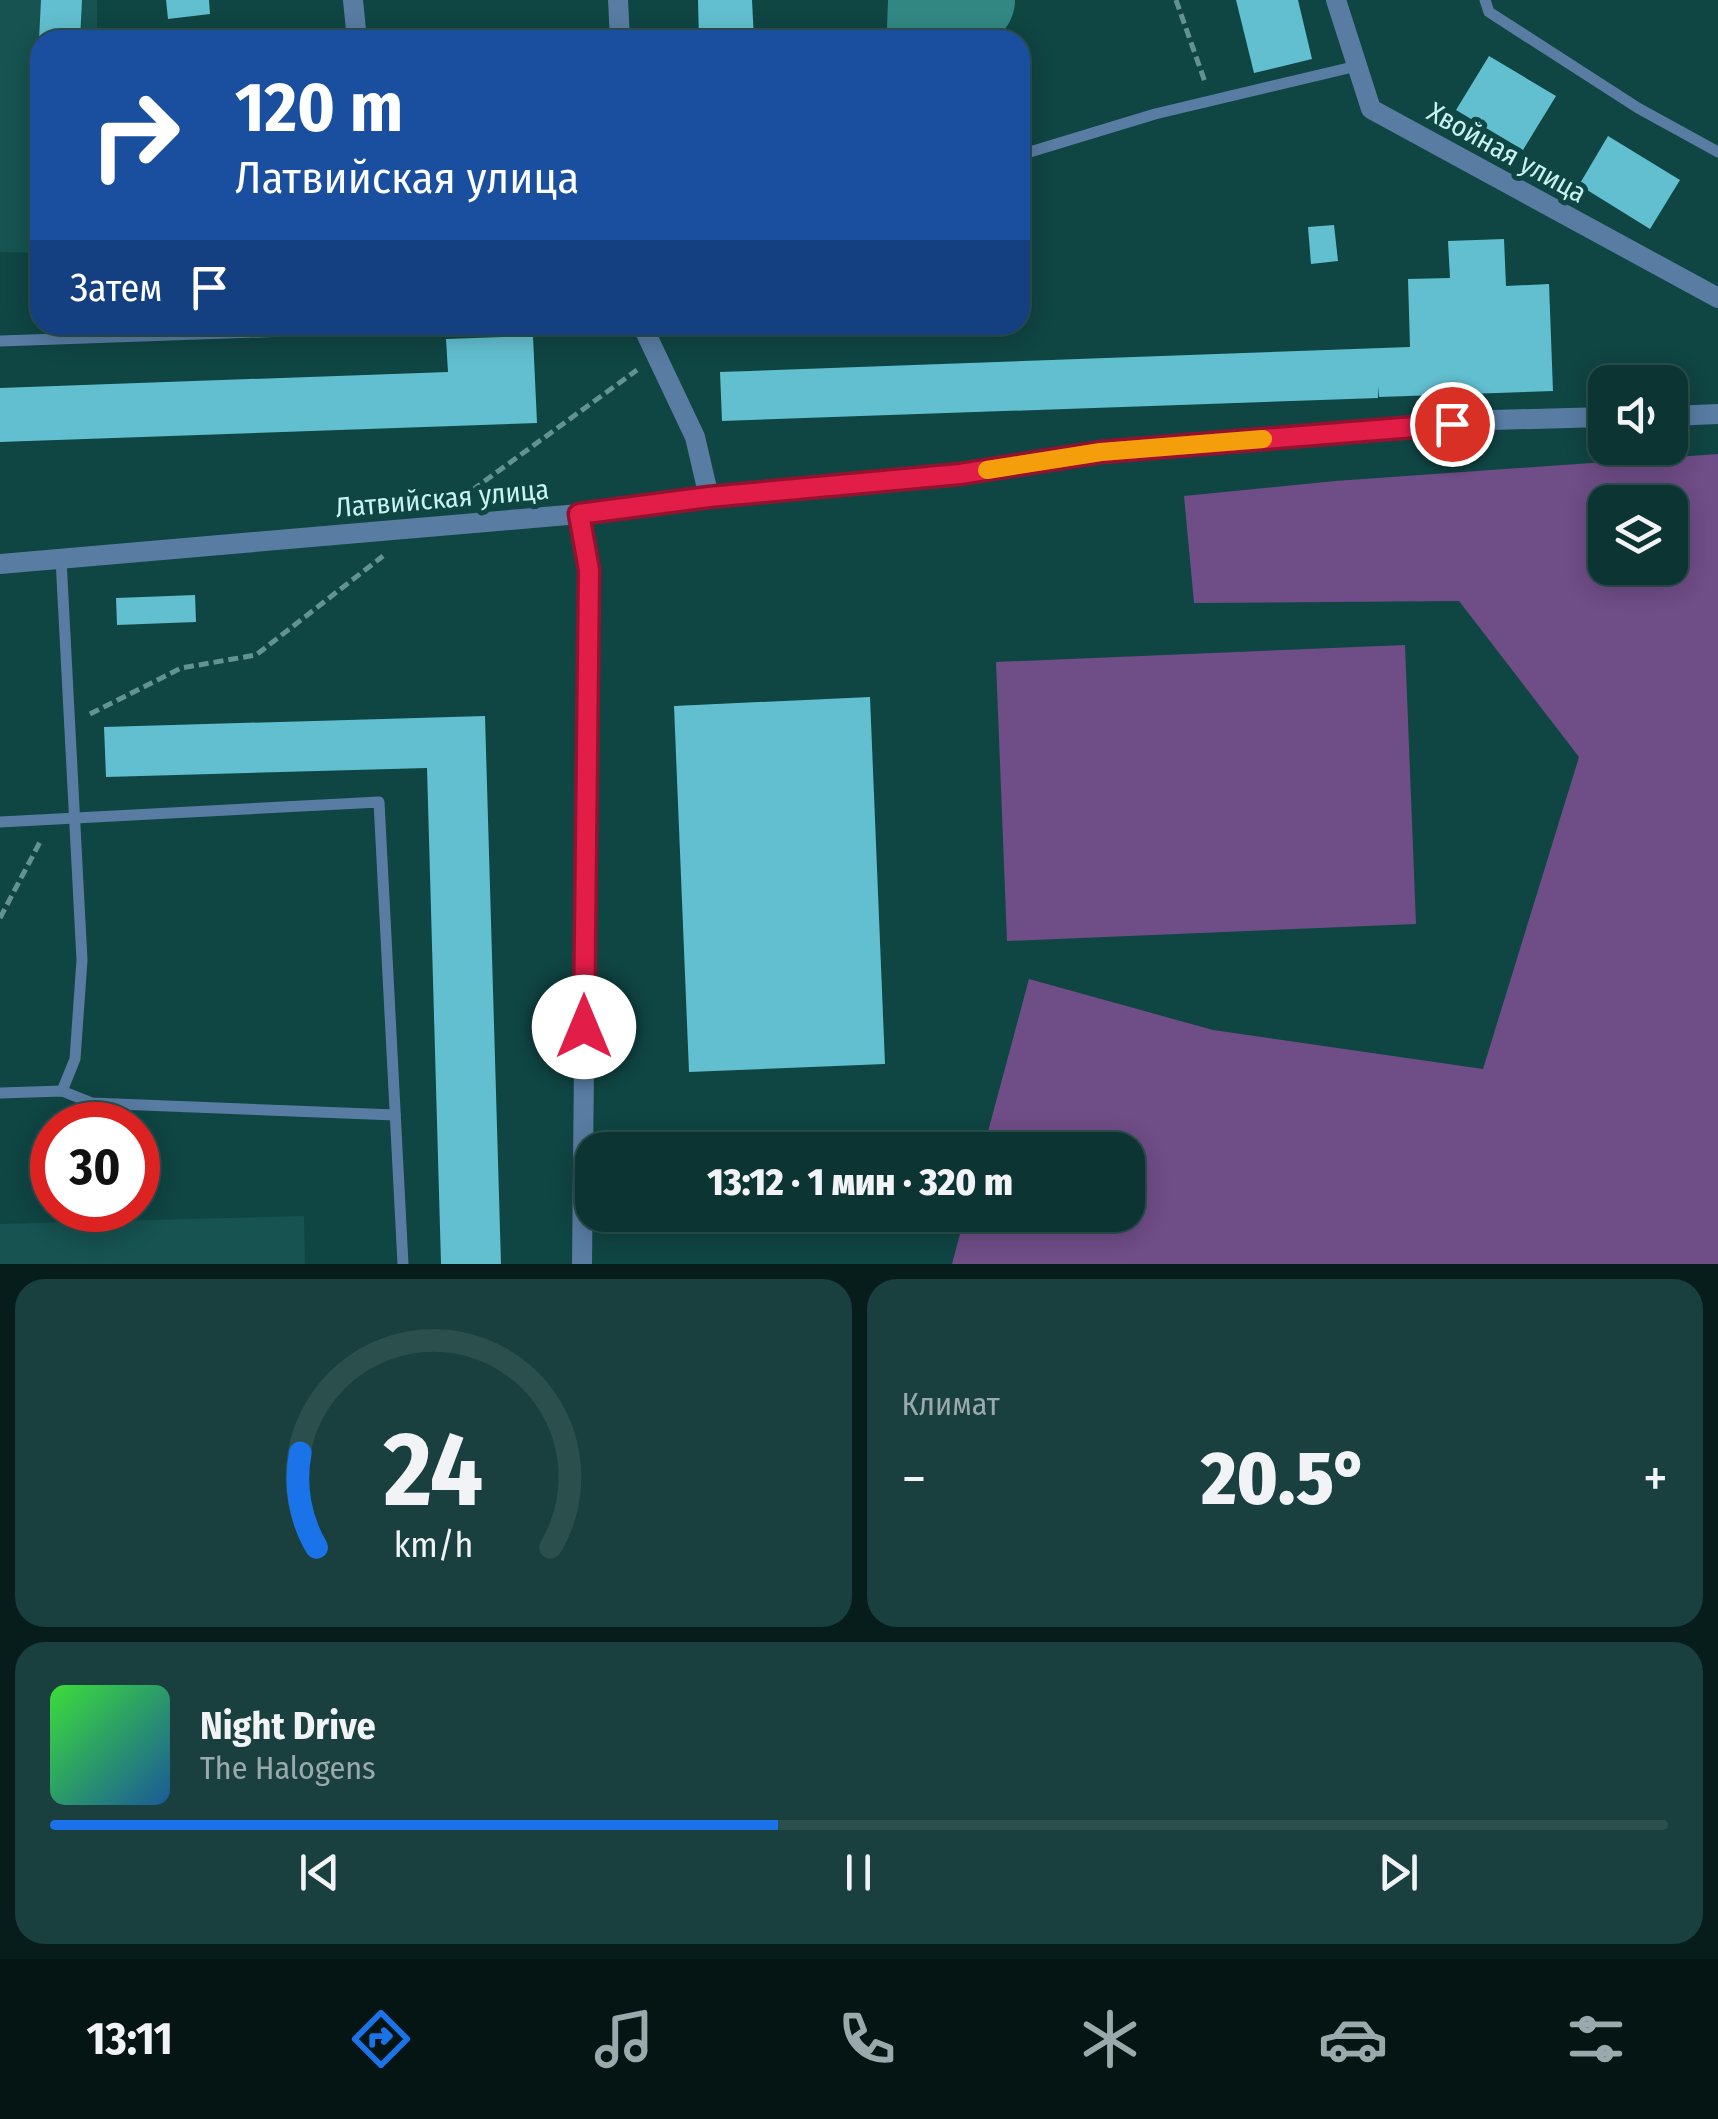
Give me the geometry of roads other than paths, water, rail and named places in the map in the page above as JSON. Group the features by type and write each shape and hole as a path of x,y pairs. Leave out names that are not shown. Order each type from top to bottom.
{"street":[{"path":"353,0 356,30"},
{"path":"618,0 620,30"},
{"name":"Хвойная улица","path":"1336,0 1371,109 1718,298"},
{"path":"649,335 655,356 695,437 709,497"},
{"path":"1688,415 1718,414"},
{"name":"Латвийская улица","path":"0,564 579,514 709,497 960,474 1101,452 1492,420 1588,417"},
{"path":"579,514 589,570 582,1264"}],"lane":[{"path":"1486,0 1489,12 1638,108 1718,152"},
{"path":"1030,152 1211,101 1357,66"},
{"path":"0,341 172,335"},
{"path":"61,559 82,960 75,1059 62,1091"},
{"path":"0,822 379,802 403,1264"},
{"path":"0,1092 62,1091 92,1103 396,1114"}]}
